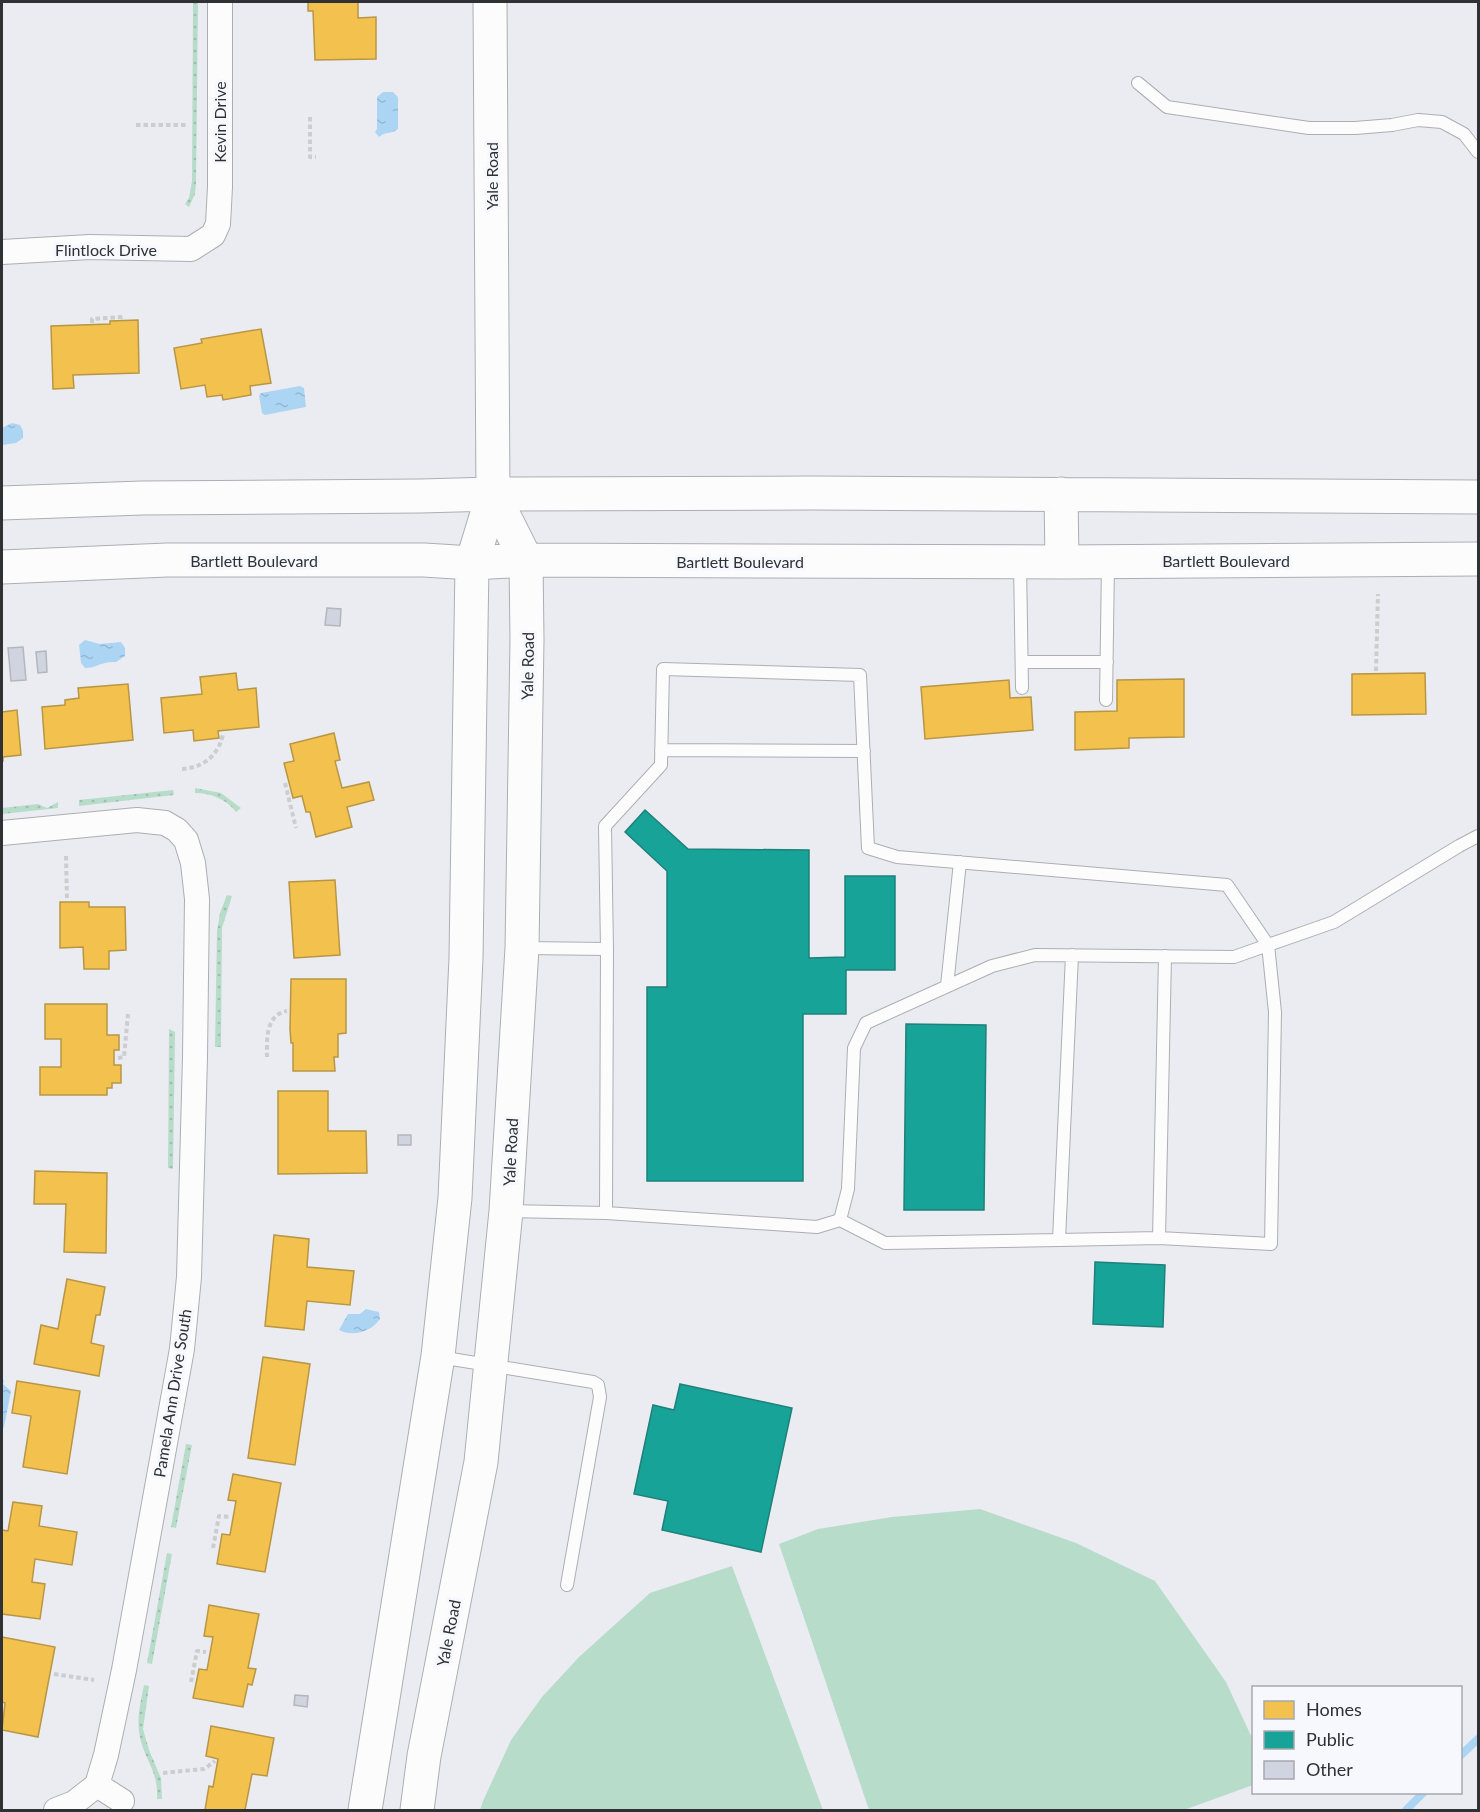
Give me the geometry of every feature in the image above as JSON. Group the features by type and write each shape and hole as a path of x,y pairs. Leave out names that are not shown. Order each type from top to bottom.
{"main road":[{"name":"Yale Road","path":"365,1810 438,1356 455,1198 466,969 472,563 493,494 490,2"},
{"name":"Yale Road","path":"417,1810 424,1756 481,1462 506,1211 522,948 527,640 526,560 493,494"},
{"path":"2,503 142,498 493,494 1479,496"},
{"path":"1061,494 1062,562"},
{"name":"Bartlett Boulevard","path":"2,567 167,560 424,560 472,563 526,560 1108,562 1479,559"}],"street":[{"name":"Kevin Drive","path":"208,240 213,235 219,215 220,2"},
{"name":"Flintlock Drive","path":"2,252 90,247 180,250 191,249 208,240"},
{"name":"Pamela Ann Drive South","path":"2,834 137,820 165,823 177,830 186,840 193,863 197,899 195,1057 187,1314 124,1670 106,1755 97,1785"},
{"path":"56,1810 74,1803 97,1785 122,1801"}],"lane":[{"path":"1138,83 1167,107 1309,128 1355,128 1418,120 1442,122 1464,134 1479,152"},
{"path":"1020,562 1022,688"},
{"path":"1106,700 1108,562"},
{"path":"1022,662 1107,662"},
{"path":"506,1211 606,1213 817,1227 840,1220 885,1243 1159,1238 1271,1244 1275,1012 1268,945 1227,885 897,857 868,848 860,675 663,669 661,765 605,826 606,1213"},
{"path":"661,750 864,751"},
{"path":"840,1220 848,1190 854,1048 866,1023 992,966 1035,955 1234,957 1334,922 1479,836"},
{"path":"947,986 960,862"},
{"path":"522,948 607,949"},
{"path":"1059,1240 1072,955"},
{"path":"1159,1238 1166,956"},
{"path":"438,1356 593,1382 598,1385 600,1397 567,1585"}],"path":[{"path":"310,117 310,157 316,157"},
{"path":"136,125 188,124"},
{"path":"92,323 92,319 123,317"},
{"path":"1376,671 1377,594"},
{"path":"182,769 196,767 209,759 223,734"},
{"path":"285,783 296,828"},
{"path":"66,856 67,899"},
{"path":"267,1057 270,1024 278,1014 287,1011"},
{"path":"118,1058 124,1058 128,1014"},
{"path":"213,1548 219,1516 231,1518"},
{"path":"191,1682 197,1651 206,1652"},
{"path":"54,1674 94,1680"},
{"path":"163,1773 204,1769 215,1761"}],"green space":[{"path":"193,2 198,2 196,182 195,194 189,207 185,204 189,198 192,181"},
{"path":"195,788 221,793 241,808 236,812 218,798 195,793"},
{"path":"173,790 174,795 79,806 79,800"},
{"path":"58,802 58,808 2,814 2,808 38,804 47,808"},
{"path":"227,895 232,896 222,928 221,1047 215,1047 217,931 220,913"},
{"path":"169,1029 175,1032 173,1169 168,1168"},
{"path":"186,1444 192,1445 176,1528 171,1527"},
{"path":"980,1509 1076,1543 1155,1581 1226,1682 1252,1738 1252,1785 1184,1810 869,1810 779,1544 818,1529 892,1517"},
{"path":"167,1553 172,1554 152,1664 147,1663"},
{"path":"732,1566 823,1810 480,1810 511,1740 542,1697 579,1657 650,1593"},
{"path":"144,1685 149,1686 143,1729 161,1778 162,1799 157,1799 153,1771 143,1749 139,1731 139,1714"}],"water":[{"path":"383,92 393,92 398,97 398,129 379,137 375,132 377,129 377,97"},
{"path":"300,386 304,388 306,407 265,415 262,413 259,396 261,393"},
{"path":"12,423 20,425 23,438 16,443 2,445 2,428"},
{"path":"85,640 100,644 121,642 125,648 125,656 116,662 85,668 81,663 79,645"},
{"path":"366,1309 379,1312 380,1319 372,1327 356,1333 339,1330 348,1314 360,1314"},
{"path":"2,1380 11,1391 2,1429"}],"building: Homes":[{"path":"308,2 358,2 358,18 376,17 376,59 315,60 313,11 308,11"},
{"path":"138,320 139,373 73,375 74,388 53,389 51,326 110,324 110,321"},
{"path":"261,329 271,383 250,386 251,395 223,400 222,395 207,397 205,385 181,389 174,348 202,343 201,339"},
{"path":"236,673 238,690 256,688 259,727 218,731 219,738 194,741 193,730 164,733 161,698 202,694 200,677"},
{"path":"1425,673 1426,714 1352,715 1352,674"},
{"path":"1184,679 1184,737 1129,738 1129,748 1075,750 1075,712 1117,711 1117,680"},
{"path":"1009,680 1010,698 1031,697 1033,730 925,739 921,687"},
{"path":"128,684 133,740 45,749 42,707 65,705 65,700 79,698 78,688"},
{"path":"17,710 21,755 3,757 2,761 2,712"},
{"path":"334,733 340,760 335,761 342,788 369,782 374,800 347,807 352,827 316,837 310,812 306,812 302,796 293,798 284,763 294,761 290,744"},
{"path":"335,880 340,955 294,958 289,882"},
{"path":"60,902 89,902 89,907 125,907 126,950 109,951 109,969 84,969 83,947 60,948"},
{"path":"291,979 346,979 346,1033 338,1034 338,1057 334,1057 335,1071 293,1071 293,1043 291,1043 290,1029"},
{"path":"45,1004 107,1004 107,1035 119,1035 119,1050 114,1050 114,1065 121,1065 121,1083 112,1083 112,1088 107,1088 107,1095 40,1095 40,1067 61,1067 61,1039 45,1039"},
{"path":"278,1091 328,1091 328,1131 366,1131 367,1173 278,1174"},
{"path":"35,1171 107,1173 106,1253 64,1252 66,1204 34,1204"},
{"path":"274,1235 309,1239 307,1267 354,1271 350,1305 307,1301 304,1330 265,1326"},
{"path":"67,1279 105,1287 100,1315 96,1315 91,1343 104,1346 99,1376 34,1364 41,1325 58,1329"},
{"path":"263,1357 310,1364 295,1465 248,1458"},
{"path":"17,1381 80,1391 67,1474 23,1467 31,1416 12,1413"},
{"path":"233,1474 281,1483 265,1572 217,1564 222,1534 230,1535 236,1501 228,1500"},
{"path":"13,1502 42,1506 39,1526 77,1532 72,1565 35,1559 32,1582 45,1584 40,1619 2,1614 2,1530 8,1531"},
{"path":"209,1605 259,1614 248,1668 256,1669 252,1685 248,1684 243,1707 193,1698 199,1669 207,1670 213,1637 204,1636"},
{"path":"2,1637 55,1647 38,1737 2,1730 5,1703 2,1702"},
{"path":"211,1726 274,1738 267,1776 252,1774 245,1810 205,1810 209,1786 213,1787 218,1759 206,1756"}],"building: Public":[{"path":"645,810 688,849 809,850 809,958 845,957 845,876 895,876 895,970 846,970 846,1014 803,1014 803,1181 647,1181 647,987 667,987 667,871 625,832"},
{"path":"906,1024 986,1025 984,1210 904,1210"},
{"path":"1095,1262 1165,1265 1163,1327 1093,1324"},
{"path":"680,1384 792,1408 761,1552 662,1530 668,1501 634,1494 653,1405 674,1410"}],"building: Other":[{"path":"327,608 341,609 340,626 325,625"},
{"path":"23,647 26,680 11,681 8,648"},
{"path":"46,651 47,672 38,673 36,652"},
{"path":"398,1135 411,1135 411,1145 398,1145"},
{"path":"295,1695 308,1696 307,1707 294,1705"}],"waterway":[{"path":"1462,1754 1478,1739"},
{"path":"1406,1810 1422,1794"}]}
